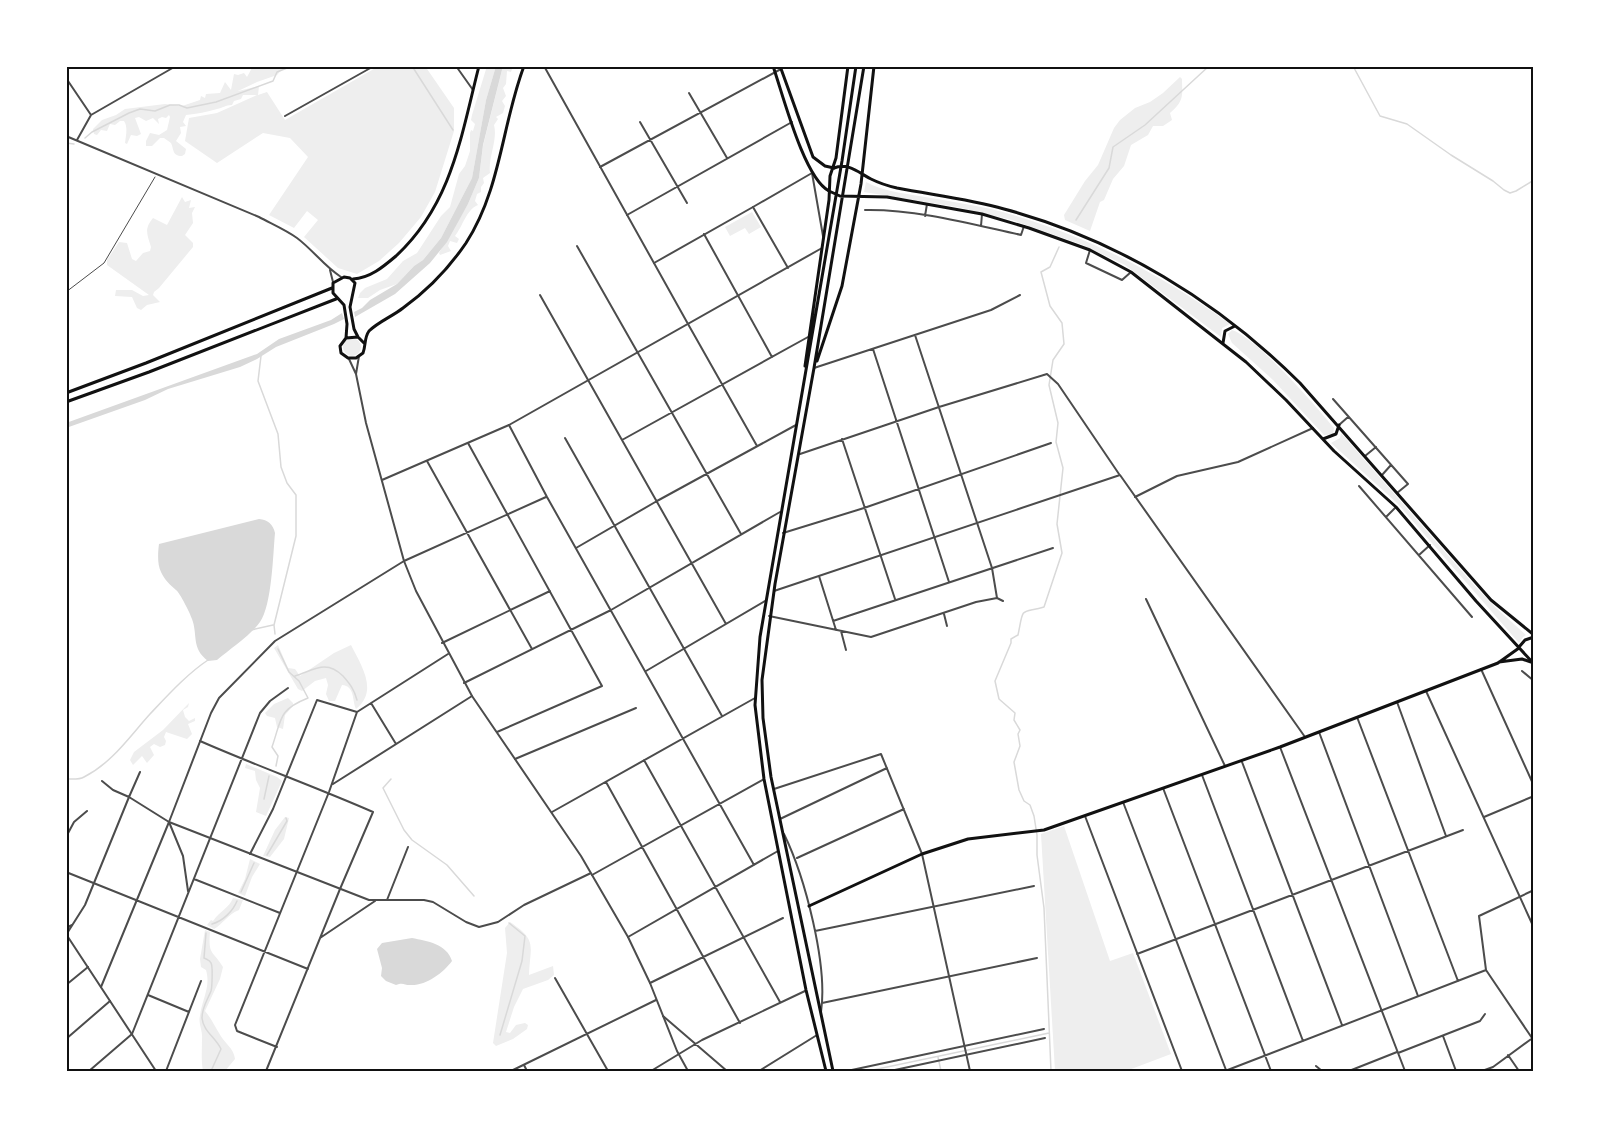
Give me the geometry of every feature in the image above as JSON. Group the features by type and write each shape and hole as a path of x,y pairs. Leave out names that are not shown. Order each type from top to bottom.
{"main road":[{"path":"346,338 345,309 332,288 333,283 341,277 352,279 371,275 392,259 412,239 432,212 452,168 479,66"},
{"path":"358,337 346,338 341,343 342,355 348,358 359,356 365,348 364,343 370,331 407,306 436,281 456,257 476,226 495,179 524,66"},
{"path":"773,66 812,173 824,189 840,196 887,197 982,214 1024,226 1090,250 1131,272 1223,343 1264,379 1349,465 1396,507 1476,601 1533,662"},
{"path":"805,373 830,176 834,168 848,66"},
{"path":"826,1071 806,990 764,779 755,698 757,658 765,601 842,160 856,66"},
{"path":"833,1071 774,789 765,737 762,695 769,616 843,201 864,66"},
{"path":"814,368 842,286 859,196 874,66"},
{"path":"780,67 813,157 825,166 847,167 881,184 1004,209 1074,233 1152,270 1216,310 1236,326 1286,368 1339,425 1491,600 1534,636 1525,640 1519,648 1498,663"},
{"path":"352,279 356,285 350,307 358,337 364,343"},
{"path":"66,393 332,288"},
{"path":"66,402 352,297"},
{"path":"1223,343 1225,331 1236,326"},
{"path":"1323,439 1336,434 1339,425"},
{"path":"809,906 922,854 968,839 1038,831 1280,747 1498,663 1522,659 1533,662"}],"street":[{"path":"76,140 91,115 176,66"},
{"path":"285,116 374,66"},
{"path":"456,66 472,90"},
{"path":"544,66 757,446"},
{"path":"600,167 775,72 780,67"},
{"path":"66,78 91,115"},
{"path":"689,93 727,159"},
{"path":"640,122 687,203"},
{"path":"627,215 792,122"},
{"path":"66,136 259,217 287,232 341,277"},
{"path":"654,263 812,173 823,236"},
{"path":"925,216 927,203"},
{"path":"753,207 788,267"},
{"path":"865,210 881,209 925,216 1021,235 1024,226"},
{"path":"981,226 982,214"},
{"path":"704,234 772,357"},
{"path":"577,246 741,534"},
{"path":"382,480 509,425 822,248"},
{"path":"1090,250 1086,263 1122,280 1131,272"},
{"path":"330,270 333,283"},
{"path":"540,295 726,624"},
{"path":"814,368 991,310 1020,295"},
{"path":"915,335 992,568 997,598"},
{"path":"622,440 808,337"},
{"path":"873,349 949,582"},
{"path":"356,374 359,356"},
{"path":"348,358 356,374 364,414 404,561 416,591 464,683 552,812 592,874 628,937 688,1071"},
{"path":"797,454 1047,374 1053,378 1305,737"},
{"path":"1333,399 1408,484 1397,493"},
{"path":"1339,425 1348,417"},
{"path":"509,425 754,865"},
{"path":"576,548 796,425"},
{"path":"1135,497 1177,476 1238,462 1313,428"},
{"path":"565,438 722,716"},
{"path":"842,440 895,600"},
{"path":"468,443 602,686 497,732"},
{"path":"783,533 864,508 1051,443"},
{"path":"1365,456 1376,447"},
{"path":"427,461 532,650"},
{"path":"1382,475 1391,465"},
{"path":"774,591 1120,475"},
{"path":"1359,486 1472,617"},
{"path":"101,987 219,698 274,641 404,561 547,496"},
{"path":"1386,517 1396,507"},
{"path":"464,683 611,610 780,512"},
{"path":"1418,556 1430,545"},
{"path":"833,621 1053,548"},
{"path":"819,576 836,630"},
{"path":"442,643 550,591"},
{"path":"769,616 871,637 997,598 1003,601"},
{"path":"1146,599 1225,766"},
{"path":"645,671 765,601"},
{"path":"944,613 947,626"},
{"path":"841,631 846,650"},
{"path":"277,1047 237,1031 235,1028 329,792 357,712 448,654"},
{"path":"1481,669 1534,786"},
{"path":"1522,671 1534,681"},
{"path":"88,1071 132,1034 260,712 270,701 288,688"},
{"path":"1426,691 1534,928"},
{"path":"331,786 472,696"},
{"path":"552,812 755,698"},
{"path":"250,854 273,809 316,700 357,712"},
{"path":"1397,702 1446,836"},
{"path":"371,703 396,744"},
{"path":"515,759 636,708"},
{"path":"1357,717 1458,981"},
{"path":"1319,732 1418,996"},
{"path":"200,741 373,812 266,1071"},
{"path":"1280,747 1404,1071"},
{"path":"774,789 882,754 922,854 970,1071"},
{"path":"644,760 780,1002"},
{"path":"1241,760 1342,1025"},
{"path":"780,819 887,768"},
{"path":"140,772 85,905 66,934 155,1069 150,1071"},
{"path":"1202,775 1303,1041"},
{"path":"102,781 112,790 129,797 169,822 296,872 375,901 417,899 433,902 466,922 479,927 498,922 532,901 592,874 764,779"},
{"path":"606,782 740,1023"},
{"path":"1163,788 1271,1071"},
{"path":"1484,817 1534,796"},
{"path":"1123,802 1226,1071 1486,970"},
{"path":"796,858 903,808"},
{"path":"66,837 74,822 87,811"},
{"path":"1085,815 1182,1071"},
{"path":"169,822 183,856 188,894"},
{"path":"783,830 796,858 815,931 822,985 821,1012"},
{"path":"1137,954 1463,830"},
{"path":"387,900 408,847"},
{"path":"628,937 778,851"},
{"path":"66,872 308,969"},
{"path":"194,879 280,913"},
{"path":"815,931 1034,886"},
{"path":"1482,1071 1493,1067 1533,1037 1486,970 1479,916 1534,890"},
{"path":"320,938 375,901"},
{"path":"650,983 783,918"},
{"path":"66,928 74,924"},
{"path":"822,1003 1037,958"},
{"path":"66,985 88,967"},
{"path":"555,978 608,1071"},
{"path":"166,1071 201,981"},
{"path":"651,1071 694,1045 806,990"},
{"path":"148,994 189,1012"},
{"path":"512,1071 656,1000"},
{"path":"66,1039 110,1001"},
{"path":"1349,1071 1443,1036 1480,1020 1485,1014"},
{"path":"662,1015 694,1045 727,1071"},
{"path":"847,1071 1044,1029"},
{"path":"759,1071 817,1035"},
{"path":"1443,1036 1456,1071"},
{"path":"890,1071 1045,1038"},
{"path":"1508,1055 1519,1071"},
{"path":"524,1065 528,1071"},
{"path":"1316,1066 1322,1071"}],"lane":[{"path":"66,292 104,263 157,174"}],"shaded area":[{"path":"253,66 285,66 277,75 238,91 259,86 258,95 267,92 285,120 379,66 425,66 454,108 454,131 435,192 421,217 399,243 379,261 357,274 338,268 304,237 318,220 307,211 294,228 269,215 308,157 290,138 263,133 217,163 185,141 189,118 217,113 257,95 243,95 232,105 186,115 183,122 186,126 180,127 181,133 176,141 186,149 182,156 175,153 171,143 164,138 160,138 152,146 146,146 150,133 159,135 167,130 169,115 158,119 159,124 153,118 146,121 139,117 135,118 141,134 131,135 127,144 125,143 124,121 115,125 110,124 107,131 101,130 97,135 94,134 93,129 102,120 125,109 165,104 182,106 200,100 201,96 205,98 206,94 220,93 225,82 231,90 234,74 244,73 247,77"},
{"path":"487,66 496,66 486,100 472,178 441,238 423,260 397,284 380,290 368,298 358,298 365,288 387,279 403,261 417,253 441,216 450,207 459,174 465,166 470,151 470,133 475,124 471,120 472,115"},
{"path":"496,66 503,66 483,145 479,178 447,242 430,263 395,294 355,317 354,312 397,284 423,260 441,238 472,178 486,100"},
{"path":"503,66 513,66 511,72 507,71 506,84 503,88 506,96 502,101 505,106 503,113 496,117 498,119 494,125 495,137 490,173 483,178 481,192 477,194 475,201 478,205 468,214 455,236 459,239 457,243 450,241 448,246 451,251 440,255 439,253 468,204 479,178 483,146"},
{"path":"1180,77 1182,97 1170,113 1172,120 1163,126 1153,126 1148,135 1131,145 1124,166 1113,179 1104,200 1100,202 1090,231 1065,220 1064,215 1098,165 1114,128 1120,120 1135,108 1163,93"},
{"path":"866,182 892,191 991,209 1086,241 1145,270 1230,324 1222,328 1221,337 1125,265 1083,245 1012,220 957,207 864,192"},
{"path":"182,197 185,202 191,200 189,208 195,207 192,213 193,223 185,235 193,243 193,247 154,292 153,295 160,302 147,305 141,310 137,308 132,297 115,296 116,290 132,290 143,296 149,295 107,265 107,260 119,242 127,243 132,259 136,261 143,253 150,251 148,225 153,218 167,225"},
{"path":"752,212 761,227 749,234 745,228 730,236 725,227"},
{"path":"342,313 344,319 276,347 240,367 168,389 145,400 66,428 66,423 257,354 279,339 331,320"},
{"path":"1232,330 1256,346 1286,374 1334,428 1333,434 1324,435 1273,380 1232,343 1228,334"},
{"path":"348,338 356,338 361,343 359,354 348,356 343,351 343,343"},
{"path":"1341,433 1475,586 1526,635 1519,643 1397,503 1331,443 1340,438"},
{"path":"259,519 270,523 275,533 271,579 264,614 256,627 240,642 217,660 208,661 197,646 194,625 185,603 161,572 158,562 159,544"},
{"path":"278,645 288,668 295,669 300,676 334,653 351,645 366,678 366,694 363,702 356,709 351,691 342,685 335,701 329,701 326,694 328,685 326,678 315,681 302,691 298,689 274,648"},
{"path":"288,698 293,706 285,715 283,729 277,727 275,718 265,713 274,704"},
{"path":"189,703 188,707 183,710 189,721 195,718 195,721 188,724 192,734 187,739 166,732 165,745 160,747 154,744 150,747 154,755 147,763 142,756 133,765 130,760 134,752 163,730"},
{"path":"246,764 282,781 266,816 256,812 260,788 255,771 245,768"},
{"path":"285,817 289,818 284,839 270,857 263,856 275,830"},
{"path":"1064,826 1110,961 1133,953 1171,1054 1126,1071 1055,1071 1041,834"},
{"path":"250,859 260,864 245,896 238,893 245,879"},
{"path":"233,898 243,900 239,910 214,929 207,925 227,907"},
{"path":"510,922 529,939 531,950 529,975 553,966 554,975 548,980 523,989 506,1032 510,1033 516,1025 525,1023 528,1025 527,1029 513,1039 496,1046 493,1043 507,953 505,928"},
{"path":"205,930 210,932 212,952 223,967 205,1011 234,1055 235,1059 225,1071 203,1071 202,1067 200,1019 207,988 207,976 206,970 201,967 200,959"},
{"path":"412,938 441,947 452,961 439,974 416,985 396,985 386,981 381,976 382,968 377,949 382,943"}],"waterway":[{"path":"85,138 92,132 140,109 155,111 170,105 187,108 216,102 273,81 277,72 292,66"},
{"path":"412,66 453,130"},
{"path":"1076,220 1109,168 1113,147 1145,125 1209,66"},
{"path":"1353,66 1380,116 1407,124 1510,193 1534,180"},
{"path":"66,143 74,144"},
{"path":"1051,1071 1044,908 1037,855 1037,835 1030,805 1024,801 1019,790 1014,762 1020,746 1018,734 1020,730 1014,720 1015,713 999,699 995,681 1011,639 1018,635 1022,615 1026,611 1044,607 1062,553 1057,524 1063,468 1056,442 1058,423 1049,385 1053,360 1064,344 1062,323 1050,306 1041,272 1050,267 1059,247"},
{"path":"261,356 258,381 278,434 281,467 287,483 296,495 296,536 274,625 275,634"},
{"path":"251,630 273,625"},
{"path":"276,766 278,756 272,747 282,716 298,702 308,698 299,681 289,672 278,649"},
{"path":"66,779 82,778 103,764 178,685 208,660"},
{"path":"295,676 320,667 331,668 348,682 357,700"},
{"path":"264,799 269,776"},
{"path":"391,779 383,788 404,830 412,840 447,865 474,896"},
{"path":"267,855 287,821 286,818"},
{"path":"241,892 254,863"},
{"path":"212,924 227,915 237,901"},
{"path":"500,1035 522,961 525,936 509,923"},
{"path":"206,933 204,958 211,963 212,982 202,1018 205,1027 221,1049 211,1071"},
{"path":"868,1071 1049,1033"},
{"path":"938,1057 941,1071"}]}
